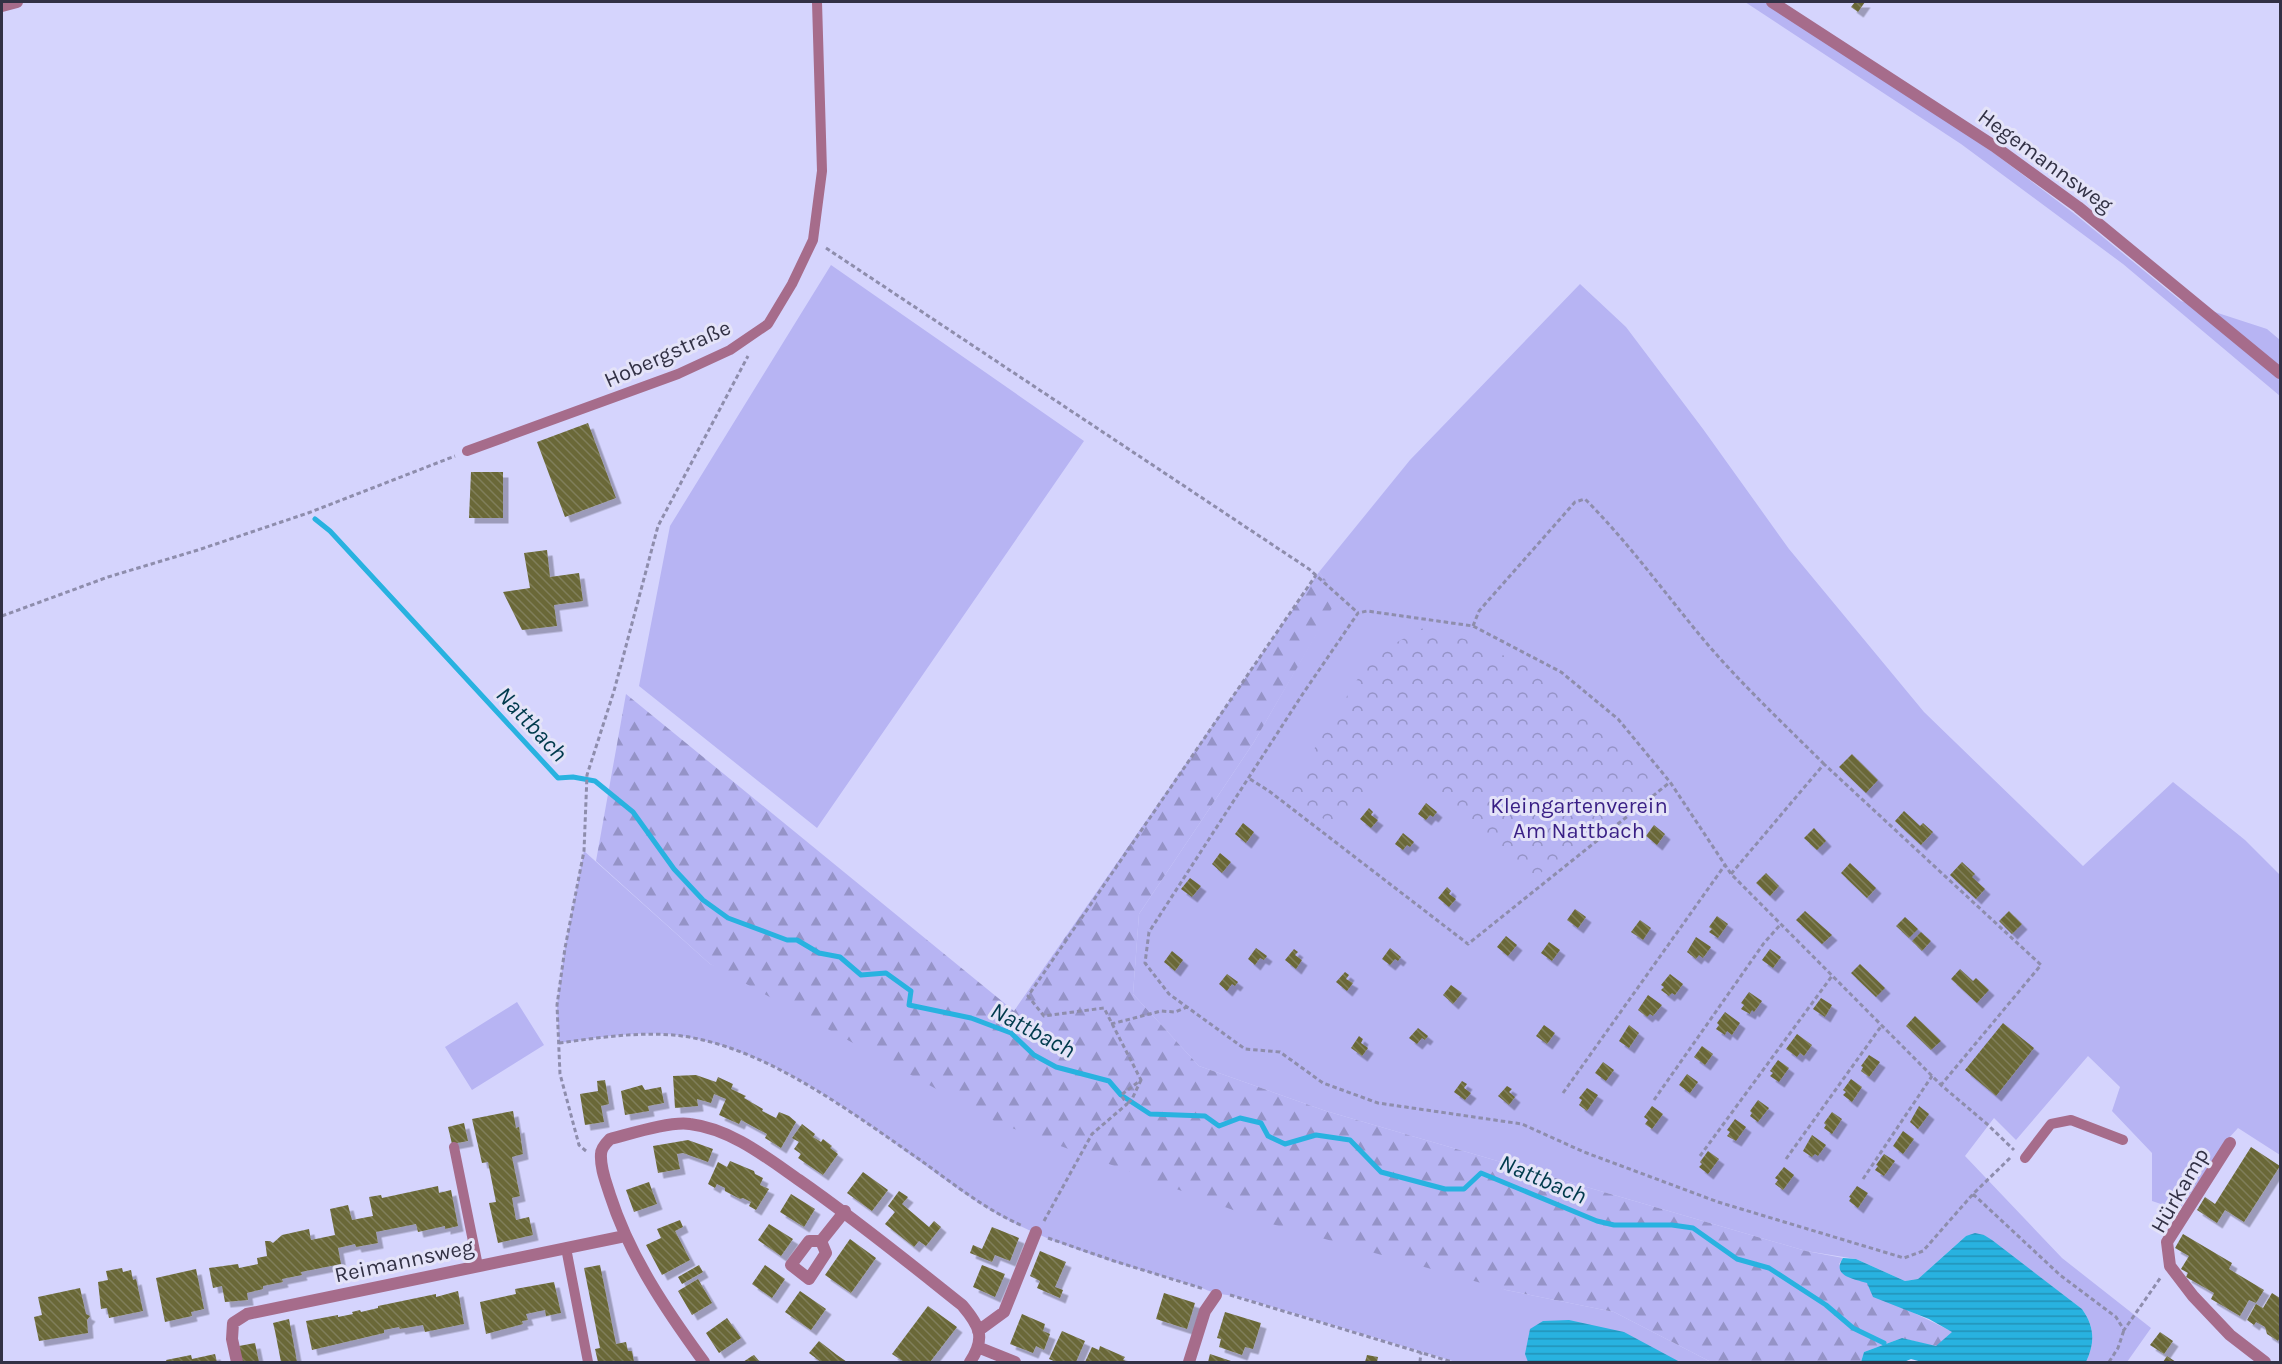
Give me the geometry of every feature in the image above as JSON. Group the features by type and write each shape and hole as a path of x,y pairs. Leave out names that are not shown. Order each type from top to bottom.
{"street":[{"path":"2,6 16,2"},
{"name":"Hegemannsweg","path":"1772,2 1994,146 2078,207 2280,373"},
{"path":"704,1362 666,1309 625,1236 614,1209 602,1164 601,1152 610,1139 659,1127 689,1124 724,1134 757,1150 845,1211 962,1305 974,1318 978,1331 980,1348 970,1362"},
{"name":"Hürkamp","path":"2230,1143 2167,1242 2170,1266 2193,1296 2230,1335 2265,1362"},
{"path":"821,1241 845,1211"},
{"path":"978,1331 1004,1312 1036,1232"},
{"name":"Reimannsweg","path":"237,1362 232,1339 233,1323 247,1314 625,1236"},
{"path":"1189,1362 1205,1311 1216,1294"},
{"path":"980,1348 1015,1362"}],"lane":[{"name":"Hobergstraße","path":"467,451 678,374 730,350 768,324 792,284 813,240 822,171 817,2"},
{"path":"2025,1158 2051,1124 2071,1120 2123,1140"},
{"path":"454,1147 478,1266"},
{"path":"566,1248 588,1362"}],"path":[{"path":"813,240 993,357 1316,575 1358,613"},
{"path":"602,1164 579,1145 560,1074 557,1005 565,948 584,851 587,775 614,691 658,526 764,327"},
{"path":"2,616 108,576 198,550 308,513 467,451"},
{"path":"1473,626 1479,611 1575,502 1585,499 1663,587 1702,638 1744,685 1824,764 2041,965 1941,1085"},
{"path":"1141,1080 1104,1008 1044,1016 1028,996 1316,575"},
{"path":"1367,611 1473,626 1561,672 1618,719 1670,782 1731,874 1941,1085 2016,1152 1974,1194 1923,1251 1904,1258 1718,1202 1584,1152 1522,1124 1378,1103 1323,1083 1280,1052 1245,1049 1169,994 1145,963 1149,932 1250,779 1302,695 1358,613 1367,611"},
{"path":"1731,874 1824,764"},
{"path":"1250,779 1269,791 1468,944 1670,782"},
{"path":"1563,1093 1725,865"},
{"path":"1654,1100 1764,944 1781,924"},
{"path":"1700,1156 1832,975"},
{"path":"1141,1080 1111,1024 1161,1011 1175,1012 1187,1007"},
{"path":"1786,1159 1882,1025"},
{"path":"559,1043 646,1034 701,1039 733,1048 827,1096 982,1205 1059,1243 1216,1294 1236,1297 1452,1362"},
{"path":"1863,1179 1932,1076"},
{"path":"1127,1104 1121,1095 1141,1080"},
{"path":"1036,1232 1092,1134 1132,1099 1141,1080"},
{"path":"1974,1194 2060,1275 2116,1317 2124,1330"},
{"path":"2109,1362 2118,1348 2124,1330 2155,1283"},
{"path":"1420,1362 1421,1352"}],"green space":[{"path":"1745,2 1765,2 1978,141 2076,215 2181,301 2267,329 2280,340 2280,396 2123,264 1961,144"},
{"path":"831,265 1084,441 817,828 639,686 670,526"},
{"name":"Kleingartenverein Am Nattbach","path":"1580,284 1626,327 1789,549 1924,712 2083,866 2173,782 2245,840 2280,875 2280,1155 2238,1128 2227,1140 2179,1210 2152,1201 2152,1153 2112,1111 2120,1087 2088,1056 2016,1140 1994,1118 1965,1156 2062,1258 2151,1328 2127,1362 2086,1362 2091,1348 2092,1335 2089,1322 2082,1309 1984,1235 1966,1236 1918,1279 1905,1281 1856,1259 1806,1251 1326,1111 1199,1066 1133,994 1139,914 1254,742 1338,596 1319,572 1410,460"},
{"path":"1319,572 1339,596 1254,742 1139,914 1133,994 1199,1066 1326,1111 1806,1251 1843,1258 1839,1264 1908,1310 1953,1332 1936,1347 1902,1338 1864,1352 1861,1362 1711,1362 1614,1312 1506,1290 1268,1223 996,1122 710,964 596,861 626,694 1014,1011"},
{"path":"1423,628 1472,641 1555,679 1606,724 1659,782 1530,881 1452,802 1402,761 1336,827 1286,794 1372,656"},
{"path":"584,851 710,964 1506,1290 1614,1312 1711,1362 1456,1362 1243,1298 1212,1292 1089,1254 1034,1232 982,1205 837,1103 799,1080 760,1060 719,1044 676,1035 647,1033 559,1043 557,1005 565,948"},
{"path":"517,1002 544,1045 472,1090 445,1047"}],"shaded area":[{"path":"1975,1233 1992,1240 2082,1309 2089,1322 2092,1335 2091,1348 2086,1362 1922,1362 1911,1359 1904,1362 1861,1362 1864,1352 1902,1338 1936,1346 1952,1332 1929,1319 1873,1297 1867,1283 1842,1273 1840,1264 1843,1258 1856,1259 1905,1281 1918,1279 1966,1236"},
{"path":"1569,1320 1624,1332 1680,1362 1528,1362 1525,1354 1530,1329 1543,1321"}],"building":[{"path":"1855,2 1865,2 1858,12 1851,7"},
{"path":"588,423 616,498 565,517 537,442"},
{"path":"471,472 503,472 503,518 469,518"},
{"path":"547,550 550,577 579,573 583,601 554,605 557,626 522,630 503,592 530,588 524,553"},
{"path":"1852,754 1878,780 1866,793 1839,767"},
{"path":"1426,803 1437,812 1426,820 1418,814"},
{"path":"1369,808 1373,812 1371,815 1378,820 1371,828 1360,819"},
{"path":"1904,811 1920,826 1923,823 1933,832 1921,845 1895,821"},
{"path":"1243,823 1254,832 1246,843 1235,834"},
{"path":"1654,825 1665,834 1657,845 1646,836"},
{"path":"1814,828 1826,841 1817,850 1804,838"},
{"path":"1403,833 1414,842 1403,850 1395,844"},
{"path":"1220,853 1231,862 1222,873 1212,864"},
{"path":"1962,862 1975,874 1972,877 1985,889 1976,899 1950,875"},
{"path":"1850,863 1876,888 1867,898 1841,873"},
{"path":"1766,873 1779,886 1770,896 1756,883"},
{"path":"1190,878 1201,886 1192,897 1181,889"},
{"path":"1447,887 1451,891 1449,894 1456,899 1449,907 1438,898"},
{"path":"1575,909 1586,917 1578,928 1567,920"},
{"path":"1805,911 1832,935 1822,944 1796,920"},
{"path":"2009,911 2022,924 2012,934 1999,921"},
{"path":"1717,916 1728,924 1718,938 1709,932 1712,929 1709,927"},
{"path":"1905,917 1918,929 1909,938 1896,926"},
{"path":"1640,920 1651,928 1643,940 1631,932"},
{"path":"1921,932 1931,941 1922,951 1912,941"},
{"path":"1506,936 1517,945 1508,956 1497,947"},
{"path":"1696,937 1711,947 1703,958 1699,955 1696,959 1687,952"},
{"path":"1549,942 1560,950 1552,961 1541,953"},
{"path":"1256,948 1267,956 1264,960 1260,958 1255,965 1248,959"},
{"path":"1390,948 1401,957 1398,961 1395,959 1390,965 1382,959"},
{"path":"1294,949 1298,952 1295,955 1302,960 1296,969 1285,960"},
{"path":"1770,949 1781,957 1773,968 1762,960"},
{"path":"1172,951 1183,960 1175,971 1164,962"},
{"path":"1860,964 1885,988 1876,997 1851,973"},
{"path":"1960,969 1973,981 1976,978 1989,990 1977,1003 1951,979"},
{"path":"1345,972 1349,975 1346,979 1353,983 1347,991 1336,982"},
{"path":"1227,974 1238,982 1235,986 1232,984 1227,991 1219,984"},
{"path":"1670,974 1683,984 1675,995 1672,993 1669,996 1661,990 1664,987 1661,985"},
{"path":"1451,985 1462,993 1453,1004 1443,995"},
{"path":"1749,992 1762,1001 1750,1014 1741,1009 1744,1005 1741,1003"},
{"path":"1648,995 1662,1005 1653,1016 1650,1014 1647,1017 1638,1010"},
{"path":"1821,998 1832,1005 1825,1017 1813,1009"},
{"path":"1725,1012 1740,1023 1732,1035 1727,1031 1725,1035 1716,1029 1719,1025 1717,1023"},
{"path":"1915,1016 1941,1041 1931,1050 1906,1026"},
{"path":"2003,1023 2034,1048 1996,1096 1965,1070"},
{"path":"1544,1025 1555,1033 1547,1044 1536,1036"},
{"path":"1629,1025 1639,1033 1629,1048 1619,1041"},
{"path":"1418,1028 1428,1036 1425,1040 1422,1038 1417,1044 1409,1038"},
{"path":"1797,1034 1812,1045 1804,1056 1800,1053 1797,1057 1786,1049"},
{"path":"1359,1036 1363,1039 1361,1043 1368,1048 1362,1056 1351,1048"},
{"path":"1702,1046 1713,1054 1705,1065 1694,1057"},
{"path":"1869,1055 1880,1062 1869,1077 1861,1071 1863,1067 1861,1066"},
{"path":"1778,1060 1789,1068 1779,1082 1770,1076 1773,1073 1770,1071"},
{"path":"1603,1062 1614,1070 1606,1081 1595,1073"},
{"path":"1687,1074 1698,1082 1690,1093 1679,1085"},
{"path":"696,1075 716,1082 718,1077 733,1084 731,1089 746,1096 744,1098 763,1109 762,1111 776,1118 779,1112 796,1122 781,1148 765,1138 767,1134 741,1120 739,1124 719,1115 726,1099 714,1094 711,1103 697,1099 698,1106 675,1108 673,1076"},
{"path":"1851,1079 1862,1087 1852,1102 1843,1095 1846,1092 1843,1090"},
{"path":"605,1080 609,1104 601,1106 604,1122 585,1125 580,1094 598,1091 597,1081"},
{"path":"1462,1081 1467,1084 1464,1088 1471,1093 1465,1100 1454,1092"},
{"path":"642,1085 645,1090 661,1087 664,1103 648,1106 649,1111 625,1115 621,1091"},
{"path":"1507,1086 1512,1089 1509,1092 1515,1097 1509,1105 1498,1096"},
{"path":"1587,1088 1598,1095 1587,1111 1579,1105 1582,1100 1579,1098"},
{"path":"1758,1100 1769,1108 1758,1122 1750,1116 1752,1113 1750,1111"},
{"path":"1652,1106 1663,1114 1652,1129 1645,1124 1648,1120 1644,1117"},
{"path":"1919,1106 1929,1114 1918,1129 1910,1122"},
{"path":"513,1111 516,1128 519,1127 523,1154 512,1157 520,1196 512,1198 516,1220 529,1217 533,1235 498,1243 489,1203 496,1202 488,1162 482,1163 472,1119"},
{"path":"1832,1112 1842,1119 1832,1134 1824,1128 1826,1125 1824,1123"},
{"path":"1735,1119 1746,1127 1736,1141 1727,1136 1730,1132 1727,1130"},
{"path":"464,1123 468,1141 452,1144 448,1127"},
{"path":"802,1124 815,1134 813,1137 821,1142 823,1139 838,1154 823,1175 798,1158 801,1154 794,1149 799,1142 792,1138"},
{"path":"1903,1131 1914,1139 1903,1154 1893,1146"},
{"path":"1812,1135 1826,1145 1818,1156 1815,1154 1812,1157 1803,1151"},
{"path":"688,1140 713,1149 708,1162 683,1153 677,1154 680,1169 658,1173 653,1146"},
{"path":"2251,1147 2280,1166 2244,1222 2225,1210 2217,1223 2197,1210 2205,1197 2215,1204"},
{"path":"1708,1151 1719,1159 1708,1174 1699,1167"},
{"path":"1884,1154 1895,1161 1884,1176 1875,1170"},
{"path":"730,1161 754,1171 763,1178 760,1185 769,1189 756,1210 749,1206 751,1202 740,1199 717,1184 715,1188 708,1184 718,1162 727,1167"},
{"path":"1784,1167 1794,1175 1783,1190 1775,1184 1778,1180 1775,1178"},
{"path":"863,1172 888,1190 872,1211 847,1193"},
{"path":"649,1182 657,1204 634,1212 626,1190"},
{"path":"438,1186 439,1193 451,1190 458,1226 445,1229 445,1226 418,1232 416,1224 376,1232 378,1243 356,1247 355,1244 338,1248 341,1264 301,1272 302,1275 282,1279 283,1282 263,1286 263,1289 247,1293 248,1300 225,1302 222,1286 213,1288 209,1268 238,1264 239,1268 258,1264 257,1258 267,1256 265,1241 273,1243 282,1235 309,1229 311,1240 335,1235 330,1209 348,1205 352,1220 373,1216 369,1197 381,1195 382,1198"},
{"path":"1857,1186 1868,1193 1858,1208 1849,1201 1851,1198 1849,1197"},
{"path":"899,1191 908,1197 902,1204 929,1227 934,1221 941,1227 926,1246 919,1241 914,1247 885,1224 895,1212 888,1206"},
{"path":"791,1194 815,1209 804,1227 780,1212"},
{"path":"680,1220 683,1227 675,1231 690,1260 662,1275 646,1245 661,1238 657,1229"},
{"path":"769,1224 793,1239 781,1256 758,1240"},
{"path":"992,1227 1019,1238 1010,1261 995,1255 992,1262 970,1253 973,1245 982,1249"},
{"path":"2183,1234 2232,1263 2229,1269 2264,1290 2256,1303 2249,1300 2240,1316 2211,1299 2214,1293 2186,1277 2188,1273 2181,1269 2189,1256 2175,1248"},
{"path":"850,1239 876,1258 851,1293 825,1275"},
{"path":"1040,1251 1066,1262 1055,1287 1063,1290 1060,1298 1037,1288 1040,1281 1030,1276"},
{"path":"600,1265 616,1344 626,1342 628,1351 632,1351 634,1362 598,1362 595,1349 600,1348 584,1268"},
{"path":"699,1265 703,1272 682,1284 678,1277"},
{"path":"765,1265 785,1279 772,1298 752,1284"},
{"path":"982,1265 1005,1274 995,1297 973,1287"},
{"path":"122,1268 123,1272 131,1270 133,1280 136,1279 143,1311 109,1318 107,1308 101,1309 98,1282 108,1280 106,1271"},
{"path":"196,1269 204,1309 191,1312 192,1316 165,1322 156,1278"},
{"path":"698,1279 712,1303 692,1315 678,1291"},
{"path":"554,1282 561,1313 546,1316 545,1310 526,1314 528,1320 522,1321 523,1324 486,1334 480,1302 516,1294 515,1289"},
{"path":"80,1288 86,1314 90,1316 87,1320 88,1333 39,1341 34,1317 42,1315 38,1297"},
{"path":"458,1291 464,1324 425,1332 423,1325 400,1329 399,1327 384,1330 384,1333 312,1350 306,1321 338,1315 338,1317 360,1310 361,1312 378,1308 378,1306 436,1294 436,1297"},
{"path":"800,1291 826,1309 811,1330 785,1312"},
{"path":"1164,1293 1195,1303 1187,1329 1156,1319"},
{"path":"2272,1293 2280,1298 2280,1337 2278,1341 2267,1334 2265,1327 2256,1322 2254,1325 2247,1320 2256,1304 2263,1308"},
{"path":"928,1306 957,1327 930,1362 904,1362 892,1354"},
{"path":"1225,1312 1261,1323 1253,1349 1245,1347 1242,1355 1219,1347 1221,1339 1217,1338"},
{"path":"1022,1314 1045,1324 1043,1331 1050,1334 1044,1350 1036,1346 1033,1353 1010,1344"},
{"path":"727,1318 741,1338 719,1353 706,1333"},
{"path":"289,1319 297,1362 281,1362 273,1323"},
{"path":"1062,1331 1085,1341 1076,1362 1056,1362 1049,1359"},
{"path":"2160,1332 2173,1341 2164,1354 2150,1345"},
{"path":"819,1341 847,1362 821,1362 809,1353"},
{"path":"255,1343 259,1362 242,1362 239,1346"},
{"path":"1100,1346 1125,1357 1123,1360 1129,1362 1085,1362 1092,1347 1099,1350"},
{"path":"215,1354 217,1362 167,1362 166,1360 191,1355 192,1359"},
{"path":"1210,1354 1234,1362 1208,1362"},
{"path":"754,1355 760,1362 743,1362 752,1356"},
{"path":"1367,1355 1378,1357 1377,1362 1365,1362"},
{"path":"2167,1356 2176,1362 2163,1362"}],"waterway":[{"name":"Nattbach","path":"315,519 330,531 558,778 573,777 595,781 633,812 674,869 703,900 728,918 787,940 797,940 819,953 840,957 861,975 886,973 911,991 909,1005 971,1018 1011,1033 1034,1055 1056,1067 1109,1081 1121,1095 1150,1114 1205,1116 1219,1126 1240,1118 1261,1123 1268,1136 1285,1144 1316,1135 1350,1140 1381,1172 1445,1189 1464,1189 1481,1173 1597,1221 1614,1225 1672,1225 1693,1228 1737,1259 1769,1268 1826,1305 1853,1328 1884,1343"}]}
